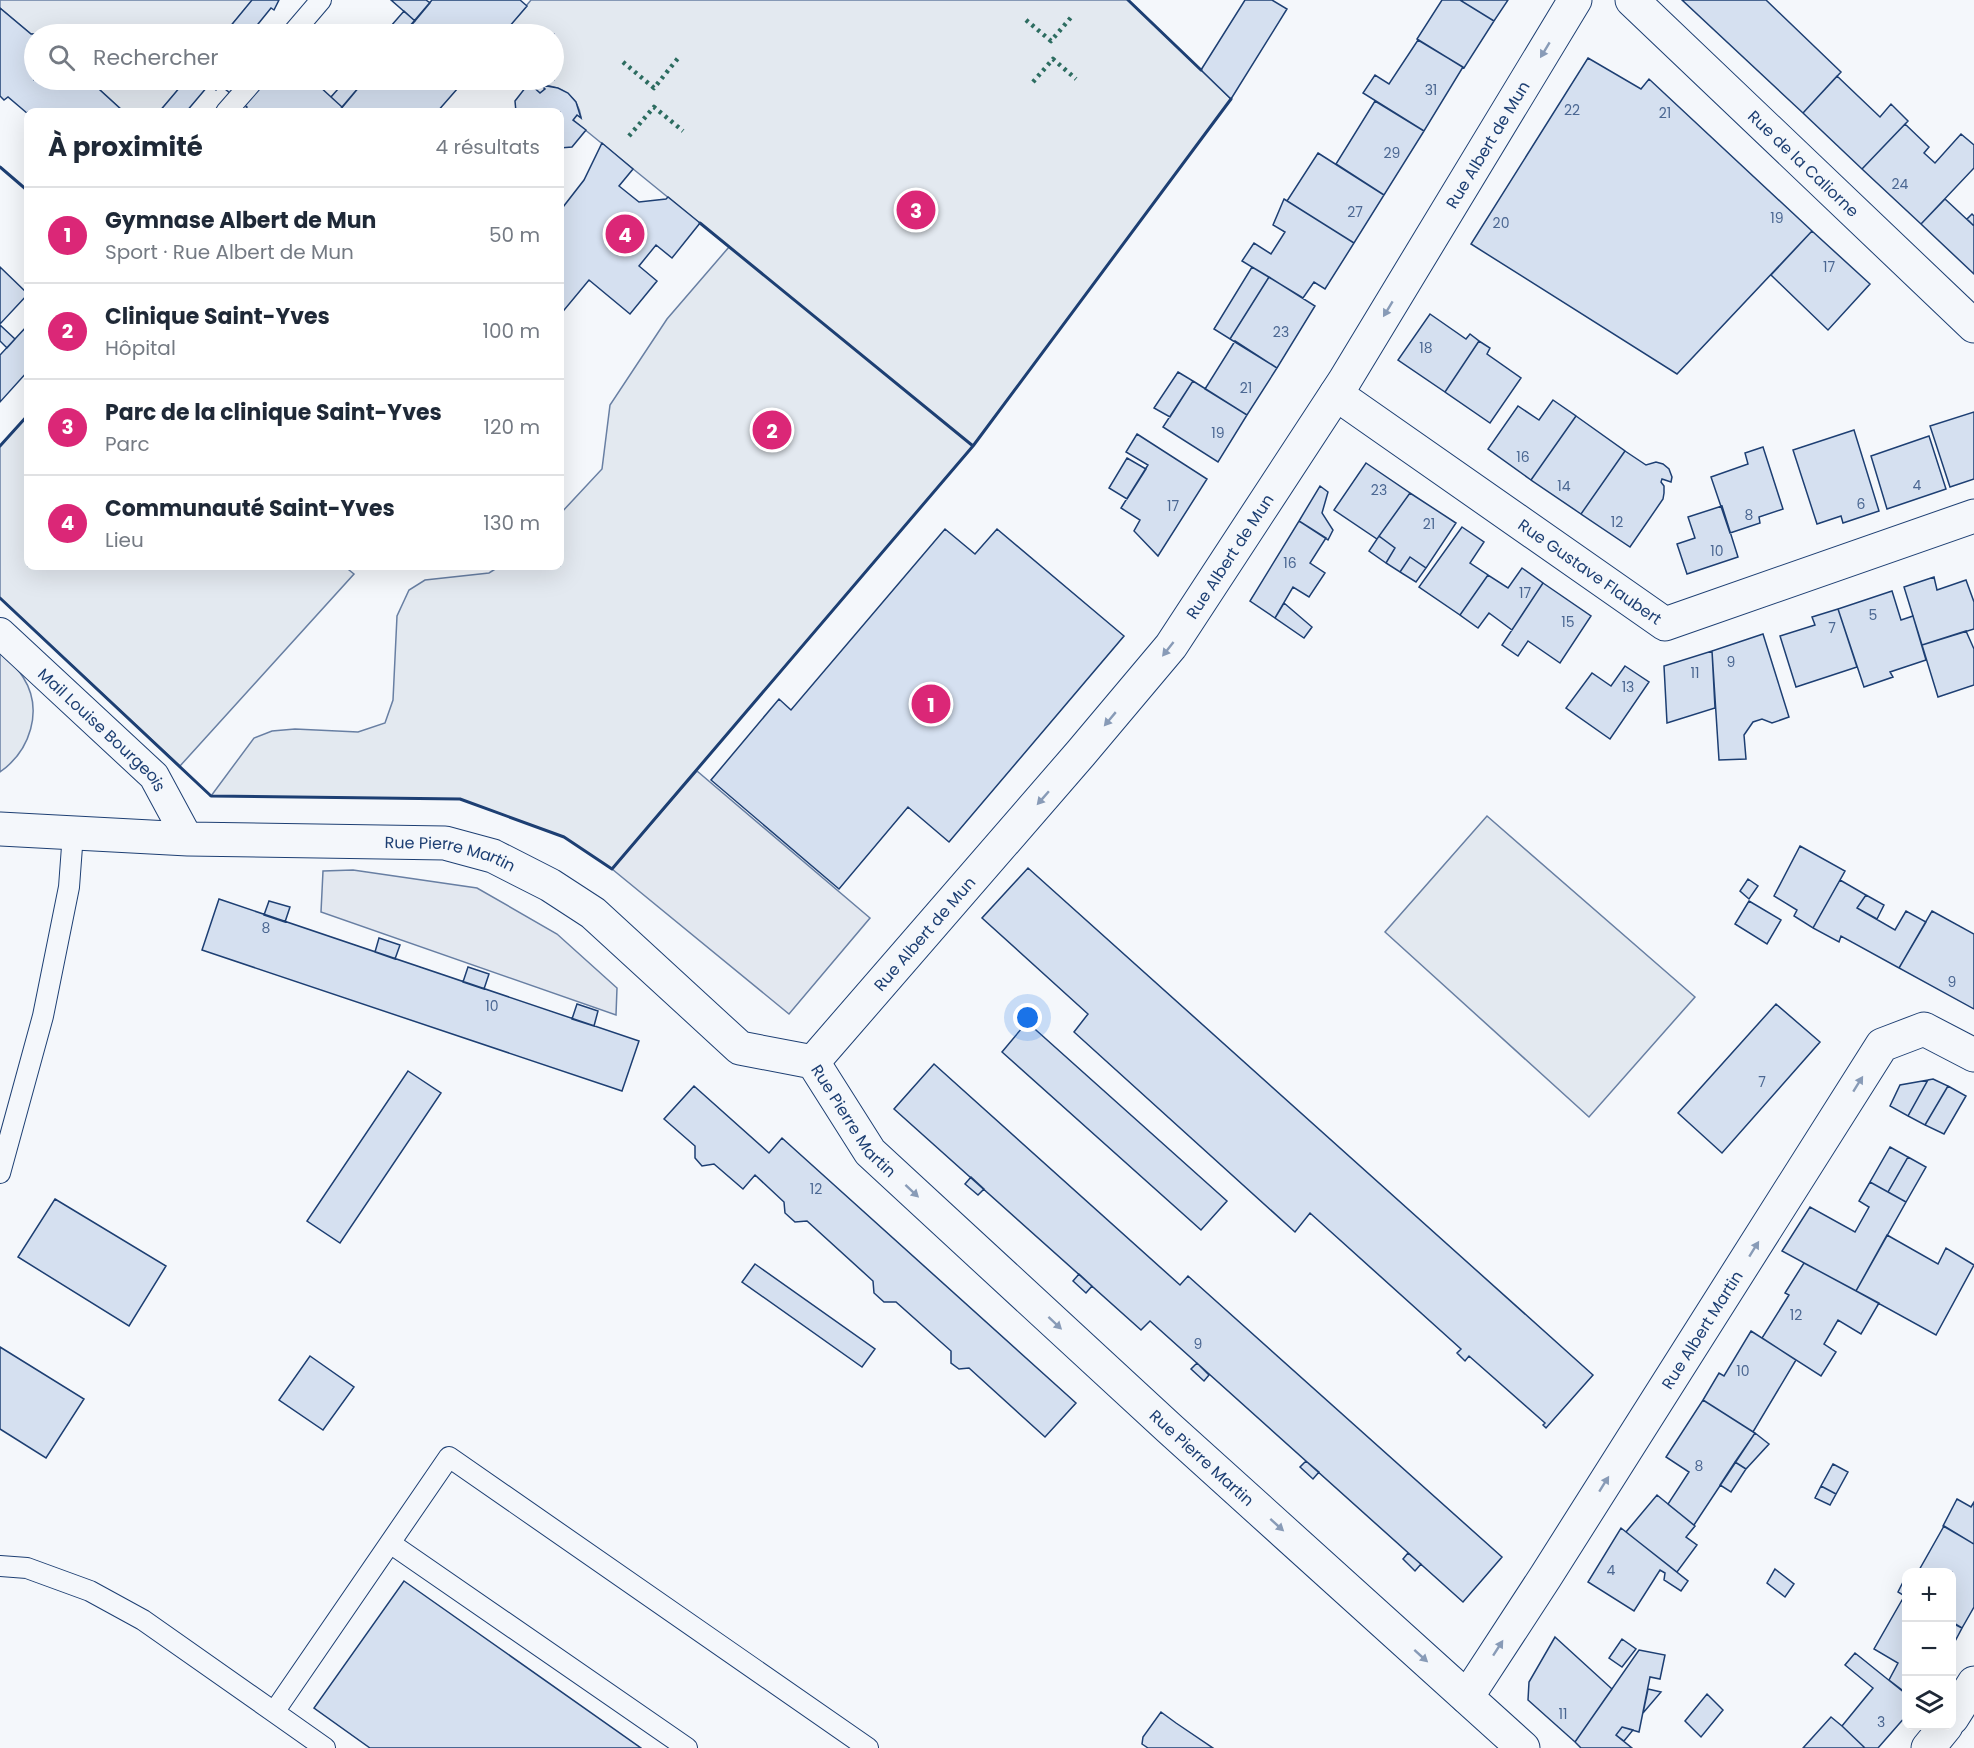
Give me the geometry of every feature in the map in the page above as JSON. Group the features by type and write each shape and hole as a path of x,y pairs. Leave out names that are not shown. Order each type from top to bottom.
{"street":[{"name":"Rue Albert de Mun","path":"813,1062 1171,646 1336,394 1575,0"},
{"name":"Rue de la Caliorne","path":"1632,0 1974,326"},
{"name":"Rue Gustave Flaubert","path":"1336,394 1665,624 1974,516"},
{"name":"Mail Louise Bourgeois","path":"0,633 154,776 188,840"},
{"name":"Rue Pierre Martin","path":"0,829 188,840 445,843 493,856 550,885 593,914 740,1048 813,1062 870,1152 1169,1428 1523,1748"},
{"name":"Rue Albert Martin","path":"1467,1697 1623,1456 1882,1045 1924,1029 1974,1055"},
{"path":"1956,1712 1974,1683"},
{"path":"1928,1748 1942,1730"}],"lane":[{"path":"301,24 321,0"},
{"path":"230,108 245,90"},
{"path":"0,1173 43,1016 69,888 73,833"},
{"path":"274,1712 449,1457 868,1748"},
{"path":"390,1542 687,1748"},
{"path":"0,1566 27,1568 90,1591 134,1615 325,1748"}],"shaded area":[{"path":"0,0 253,0 233,24 24,24 24,28 0,8"},
{"path":"531,0 1128,0 1231,99 973,446 612,869 564,837 460,799 211,796 254,738 272,731 295,729 358,732 385,723 393,700 397,616 409,590 425,580 489,573 494,570 564,570 564,510 602,469 610,405 667,319 729,247 573,120 577,115 581,117 572,98 562,90 564,90 564,24 511,24"},
{"path":"100,90 178,90 162,108 120,108"},
{"path":"24,419 24,570 349,570 354,574 180,766 0,598 0,446"},
{"path":"0,653 23,677 29,690 33,716 31,729 19,753 0,772"},
{"path":"697,771 870,918 789,1014 612,869"},
{"path":"1487,816 1695,997 1589,1117 1385,932"},
{"path":"353,870 477,888 557,934 617,988 616,1015 321,912 323,871"}],"building":[{"path":"252,0 279,0 274,10 271,8 258,24 232,24"},
{"path":"391,0 426,0 430,3 415,21"},
{"path":"432,0 520,0 527,6 512,24 412,24"},
{"path":"1245,0 1272,0 1287,9 1231,99 1201,70"},
{"path":"1442,0 1460,0 1494,21 1464,68 1417,39"},
{"path":"1460,0 1508,0 1494,21"},
{"path":"1682,0 1766,0 1841,72 1803,113"},
{"path":"0,8 24,28 24,90 100,90 120,108 24,108 24,111 8,97 4,100 0,96"},
{"path":"404,11 415,21 412,24 393,24"},
{"path":"1418,40 1463,67 1424,131 1363,93 1375,75 1389,84"},
{"path":"1588,58 1641,89 1649,79 1812,231 1677,374 1471,244"},
{"path":"1837,76 1880,117 1891,104 1908,121 1862,169 1803,113"},
{"path":"178,90 205,90 189,108 162,108"},
{"path":"226,90 323,90 342,107 246,108"},
{"path":"337,90 356,90 342,107 331,97"},
{"path":"357,90 456,90 440,108 342,108"},
{"path":"524,90 537,90 540,93 544,90 562,90 576,102 581,118 577,115 573,120 586,130 572,147 564,148 564,108 516,108 515,101"},
{"path":"1375,101 1424,131 1384,195 1336,164"},
{"path":"1905,124 1929,147 1924,153 1935,163 1961,134 1974,145 1974,168 1921,224 1862,169"},
{"path":"602,143 633,169 619,186 639,202 668,197 700,223 672,258 656,245 639,266 657,281 630,314 589,280 564,310 564,206 584,180"},
{"path":"1318,153 1384,195 1354,243 1287,201"},
{"path":"1284,199 1354,243 1325,289 1314,282 1303,298 1242,261 1254,243 1271,254 1285,232 1273,225"},
{"path":"1945,199 1974,226 1974,274 1921,224"},
{"path":"1972,214 1974,216 1974,226 1967,219"},
{"path":"1812,231 1870,284 1828,330 1771,275"},
{"path":"0,267 24,290 24,298 0,324"},
{"path":"1252,267 1269,277 1230,339 1214,329"},
{"path":"1269,277 1315,306 1277,368 1230,339"},
{"path":"1430,314 1466,339 1470,334 1479,341 1445,392 1398,360"},
{"path":"0,325 15,339 7,348 0,341"},
{"path":"24,329 24,375 0,402 0,355"},
{"path":"1235,341 1277,368 1247,415 1205,389"},
{"path":"1479,341 1490,348 1487,354 1521,378 1490,423 1445,392"},
{"path":"1178,372 1193,381 1170,417 1154,408"},
{"path":"1193,381 1247,415 1218,462 1163,427"},
{"path":"1553,400 1576,416 1531,480 1488,449 1518,406 1539,420"},
{"path":"1974,412 1974,479 1950,487 1930,426"},
{"path":"1576,416 1625,451 1581,514 1531,480"},
{"path":"1854,430 1879,511 1843,523 1841,516 1817,524 1793,450"},
{"path":"1137,434 1207,479 1158,556 1134,531 1140,520 1121,508 1148,465 1126,452"},
{"path":"1929,436 1946,489 1887,509 1871,456"},
{"path":"1763,447 1783,509 1759,517 1760,523 1730,533 1711,477 1748,464 1745,453"},
{"path":"1625,451 1646,465 1656,462 1663,464 1669,469 1672,477 1671,482 1662,479 1663,499 1630,547 1581,514"},
{"path":"1127,458 1146,469 1127,499 1109,488"},
{"path":"1366,463 1410,493 1377,539 1334,510"},
{"path":"1320,486 1328,492 1322,513 1333,530 1328,540 1299,521"},
{"path":"1410,493 1456,523 1426,568 1410,557 1400,572 1386,563 1395,548 1379,536"},
{"path":"1722,506 1738,557 1687,574 1677,544 1695,538 1688,517"},
{"path":"1299,521 1326,538 1310,563 1325,573 1309,597 1293,587 1275,618 1250,601"},
{"path":"1462,527 1484,542 1470,563 1488,575 1460,615 1419,587"},
{"path":"945,529 975,554 997,529 1124,636 949,842 908,807 839,889 711,780 779,699 791,710"},
{"path":"1379,536 1395,548 1386,563 1369,551"},
{"path":"1410,557 1426,568 1416,582 1400,572"},
{"path":"1522,568 1543,583 1512,630 1489,613 1478,628 1460,615 1488,575 1508,588"},
{"path":"1934,577 1937,590 1966,580 1974,602 1974,629 1922,645 1904,587"},
{"path":"1543,583 1591,616 1560,663 1528,641 1518,656 1502,645"},
{"path":"1892,591 1901,620 1913,616 1926,660 1890,672 1893,677 1864,687 1838,609"},
{"path":"1284,603 1312,627 1304,638 1275,618"},
{"path":"1838,609 1857,667 1796,687 1780,636 1815,625 1812,617"},
{"path":"1966,631 1974,649 1974,685 1938,697 1922,645"},
{"path":"1763,634 1789,717 1772,723 1762,719 1753,722 1744,735 1746,759 1719,760 1712,651"},
{"path":"1712,651 1715,708 1667,723 1664,666"},
{"path":"1625,666 1649,682 1610,739 1566,708 1592,673 1611,686"},
{"path":"1800,846 1845,871 1813,928 1794,916 1797,910 1774,896"},
{"path":"1028,868 1593,1375 1546,1428 1543,1425 1545,1423 1469,1356 1465,1361 1457,1353 1461,1349 1310,1213 1295,1232 1074,1032 1088,1014 982,918"},
{"path":"1748,879 1758,886 1749,899 1740,891"},
{"path":"1840,880 1866,895 1857,908 1895,930 1906,911 1926,922 1899,968 1841,936 1839,942 1813,928"},
{"path":"1866,895 1884,905 1877,919 1857,908"},
{"path":"219,899 639,1041 622,1091 202,950"},
{"path":"269,901 290,907 285,922 264,915"},
{"path":"1749,901 1781,920 1767,944 1735,924"},
{"path":"1932,911 1974,934 1974,1009 1899,968"},
{"path":"379,938 400,945 395,959 375,952"},
{"path":"468,967 489,974 484,989 463,982"},
{"path":"577,1004 598,1011 594,1026 572,1019"},
{"path":"1776,1004 1820,1042 1722,1153 1678,1113"},
{"path":"1027,1022 1227,1201 1201,1230 1002,1052"},
{"path":"934,1064 1180,1285 1188,1276 1502,1557 1463,1602 1150,1321 1141,1330 894,1109"},
{"path":"408,1071 441,1093 340,1243 307,1221"},
{"path":"1933,1079 1948,1086 1925,1125 1908,1116 1928,1080"},
{"path":"1928,1080 1908,1116 1890,1106 1900,1085"},
{"path":"694,1086 769,1153 782,1138 1076,1403 1045,1437 969,1368 959,1369 951,1363 951,1351 896,1302 884,1302 874,1293 873,1281 807,1221 795,1222 785,1213 784,1202 755,1175 743,1189 714,1164 702,1166 695,1158 695,1146 664,1119"},
{"path":"1948,1086 1966,1096 1944,1134 1925,1125"},
{"path":"1890,1147 1908,1157 1888,1192 1870,1182"},
{"path":"1908,1157 1926,1167 1906,1202 1888,1192"},
{"path":"971,1177 984,1189 978,1195 965,1184"},
{"path":"1870,1182 1906,1202 1856,1291 1782,1251 1810,1207 1855,1232 1869,1207 1859,1201"},
{"path":"55,1199 166,1266 129,1326 18,1257"},
{"path":"1887,1235 1938,1264 1946,1248 1974,1265 1936,1335 1856,1291"},
{"path":"1804,1263 1879,1303 1861,1334 1838,1320 1824,1344 1836,1352 1821,1376 1762,1338 1789,1295 1785,1293"},
{"path":"755,1264 875,1349 862,1367 742,1282"},
{"path":"1079,1274 1092,1286 1086,1293 1073,1281"},
{"path":"1751,1331 1796,1360 1753,1432 1703,1400 1719,1373 1724,1376"},
{"path":"0,1347 84,1399 46,1458 0,1429"},
{"path":"310,1356 354,1387 323,1430 279,1400"},
{"path":"1197,1363 1209,1375 1204,1381 1191,1369"},
{"path":"1703,1400 1755,1433 1694,1525 1668,1504 1689,1472 1666,1457"},
{"path":"1755,1433 1769,1444 1746,1469 1735,1462"},
{"path":"1306,1461 1319,1472 1313,1479 1300,1467"},
{"path":"1735,1462 1746,1469 1731,1492 1720,1485"},
{"path":"1833,1464 1848,1472 1836,1494 1821,1486"},
{"path":"1821,1486 1836,1494 1830,1505 1815,1498"},
{"path":"1657,1495 1695,1526 1686,1537 1697,1545 1677,1572 1626,1532"},
{"path":"1957,1499 1971,1507 1974,1502 1974,1544 1943,1526"},
{"path":"1944,1526 1974,1544 1974,1607 1962,1628 1956,1624 1956,1568 1920,1568"},
{"path":"1621,1528 1688,1581 1681,1591 1664,1580 1665,1573 1660,1570 1634,1611 1588,1582"},
{"path":"1408,1553 1421,1564 1415,1571 1403,1559"},
{"path":"1775,1569 1794,1584 1785,1597 1767,1583"},
{"path":"404,1581 641,1748 370,1748 314,1708"},
{"path":"1902,1600 1902,1690 1889,1680 1898,1663 1874,1649"},
{"path":"1956,1625 1962,1628 1956,1639"},
{"path":"1555,1637 1612,1689 1575,1742 1528,1700 1529,1682"},
{"path":"1622,1639 1636,1649 1622,1667 1609,1658"},
{"path":"1639,1650 1665,1655 1660,1679 1650,1677 1639,1732 1622,1727 1616,1735 1632,1748 1581,1748 1575,1742"},
{"path":"1855,1653 1902,1691 1902,1721 1878,1748 1865,1748 1842,1726 1873,1688 1845,1665"},
{"path":"1648,1689 1661,1692 1643,1713"},
{"path":"1707,1694 1723,1710 1701,1737 1685,1721"},
{"path":"1161,1712 1213,1748 1148,1748 1142,1744 1143,1737"},
{"path":"1831,1717 1842,1726 1865,1748 1803,1748"},
{"path":"1622,1727 1633,1730 1624,1741 1616,1735"}],"hedge":[{"path":"1026,20 1051,41 1073,15"},
{"path":"623,62 654,88 679,57"},
{"path":"1033,82 1053,59 1076,79"},
{"path":"629,136 654,107 683,131"}],"wall":[{"path":"1128,0 1201,70"},
{"path":"0,598 211,796 460,799 564,837 612,869 973,446 1231,99"},
{"path":"0,167 24,188"},
{"path":"700,223 973,446"},
{"path":"0,446 24,419"}],"place":[{"name":"Parc de la clinique Saint-Yves","path":"916,210"},
{"name":"Communauté Saint-Yves","path":"625,234"},
{"name":"Clinique Saint-Yves","path":"772,430"},
{"name":"Gymnase Albert de Mun","path":"931,704"}]}
